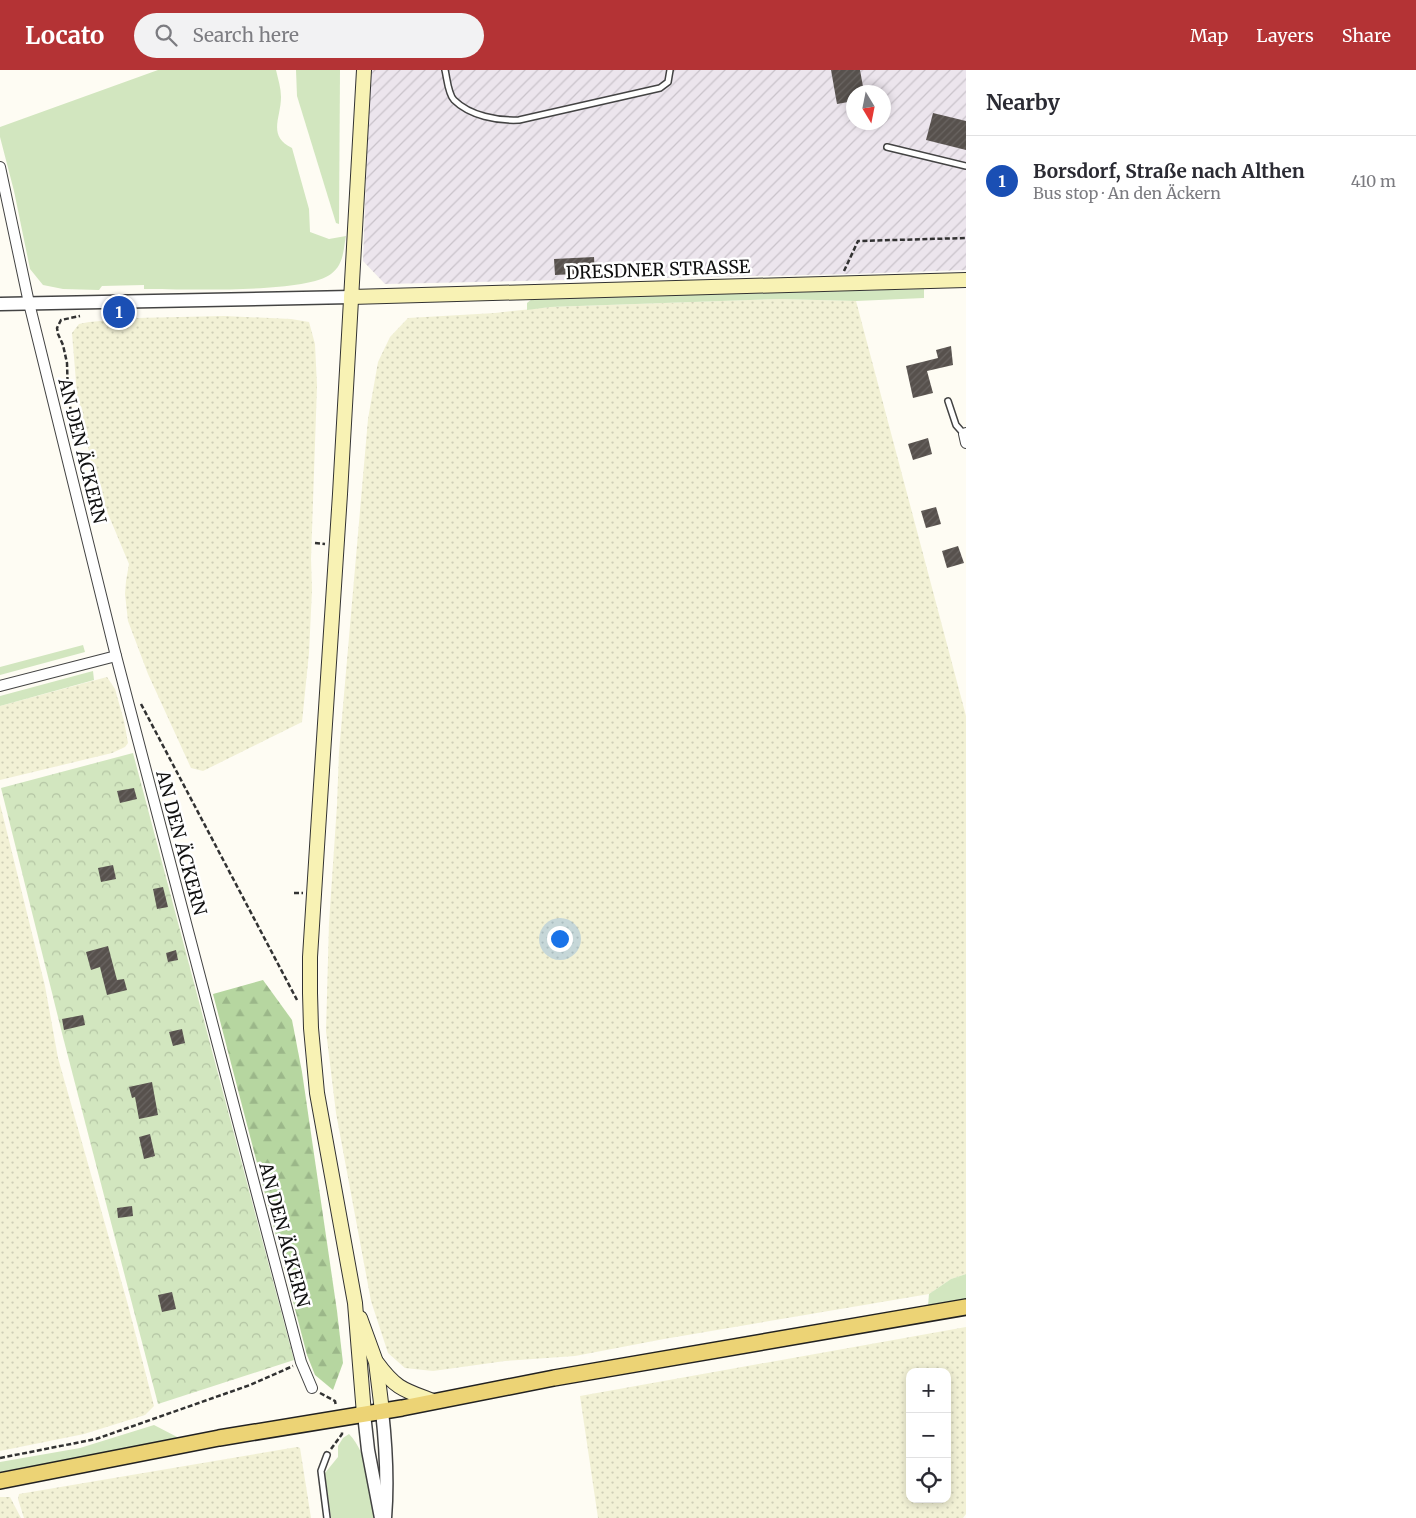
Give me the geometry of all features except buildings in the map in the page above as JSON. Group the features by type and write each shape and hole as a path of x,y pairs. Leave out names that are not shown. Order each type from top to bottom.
{"main road":[{"path":"364,70 340,494 310,957 311,1028 317,1093 355,1303 364,1414"},
{"name":"DRESDNER STRASSE","path":"351,297 966,280"},
{"path":"355,1303 376,1362 382,1411"},
{"path":"0,1480 219,1438 382,1411 554,1378 966,1307"},
{"path":"376,1362 389,1379 404,1390 433,1401"}],"street":[{"name":"AN DEN ÄCKERN","path":"0,167 28,303 116,656 301,1362 312,1388"},
{"path":"0,304 351,297"},
{"path":"0,686 116,656"},
{"path":"382,1411 386,1449 387,1494 383,1518"},
{"path":"364,1414 368,1450 383,1518"}],"lane":[{"path":"445,70 453,99 470,111 501,120 519,120 660,88 668,82 670,70"},
{"path":"887,147 966,166"},
{"path":"948,401 956,425 965,436"},
{"path":"327,1455 321,1471 327,1518"}],"path":[{"path":"848,262 858,241 966,238"},
{"path":"64,445 76,440 76,434 68,397 65,354 57,328 61,320 83,316"},
{"path":"138,699 298,1002"},
{"path":"0,1458 96,1438 250,1385 301,1362"},
{"path":"312,1388 335,1401 339,1418 342,1434 327,1455"}],"shaded area":[{"path":"370,70 966,70 966,270 385,284 363,261"}],"green space":[{"path":"158,70 276,70 281,97 277,126 278,132 284,143 292,148 309,209 310,232 329,239 346,236 341,262 331,274 317,280 296,285 270,288 212,290 144,289 144,285 102,286 99,290 63,289 43,285 30,269 14,191 0,137 0,127"},
{"path":"296,70 340,70 339,224 336,223 297,96"},
{"path":"924,289 924,298 856,301 779,299 550,307 527,310 527,303 532,299"},
{"path":"779,299 856,301 966,716 966,1274 951,1279 929,1294 575,1356 505,1361 433,1371 405,1368 388,1353 371,1301 336,1113 326,1031 329,923 339,752 368,419 378,362 390,337 408,318 495,313 550,307"},
{"path":"224,316 291,319 309,322 315,344 317,386 311,559 312,590 309,653 302,722 203,771 191,768 148,674 128,621 125,594 129,564 96,485 77,394 72,333 79,324 89,322 136,318"},
{"path":"83,645 85,652 0,675 0,667"},
{"path":"93,671 94,680 0,706 0,696"},
{"path":"107,677 115,689 124,721 128,743 125,747 112,753 0,780 0,706"},
{"path":"133,753 294,1360 158,1404 1,788"},
{"path":"0,804 45,986 58,1058 128,1305 154,1406 145,1415 84,1434 0,1451"},
{"path":"263,980 292,1020 302,1072 343,1363 333,1390 315,1375 307,1355 213,994"},
{"path":"966,1274 966,1301 928,1306 929,1294 951,1279"},
{"path":"966,1327 966,1514 963,1518 598,1518 580,1396"},
{"path":"154,1425 181,1439 0,1472 0,1462 80,1448"},
{"path":"349,1434 361,1452 365,1463 374,1518 331,1518 325,1473 338,1457 338,1446 343,1438"},
{"path":"300,1448 311,1518 24,1518 18,1499 19,1494"},
{"path":"0,1497 10,1497 21,1518 0,1518"}],"place":[{"name":"Borsdorf, Straße nach Althen","path":"119,312"}]}
